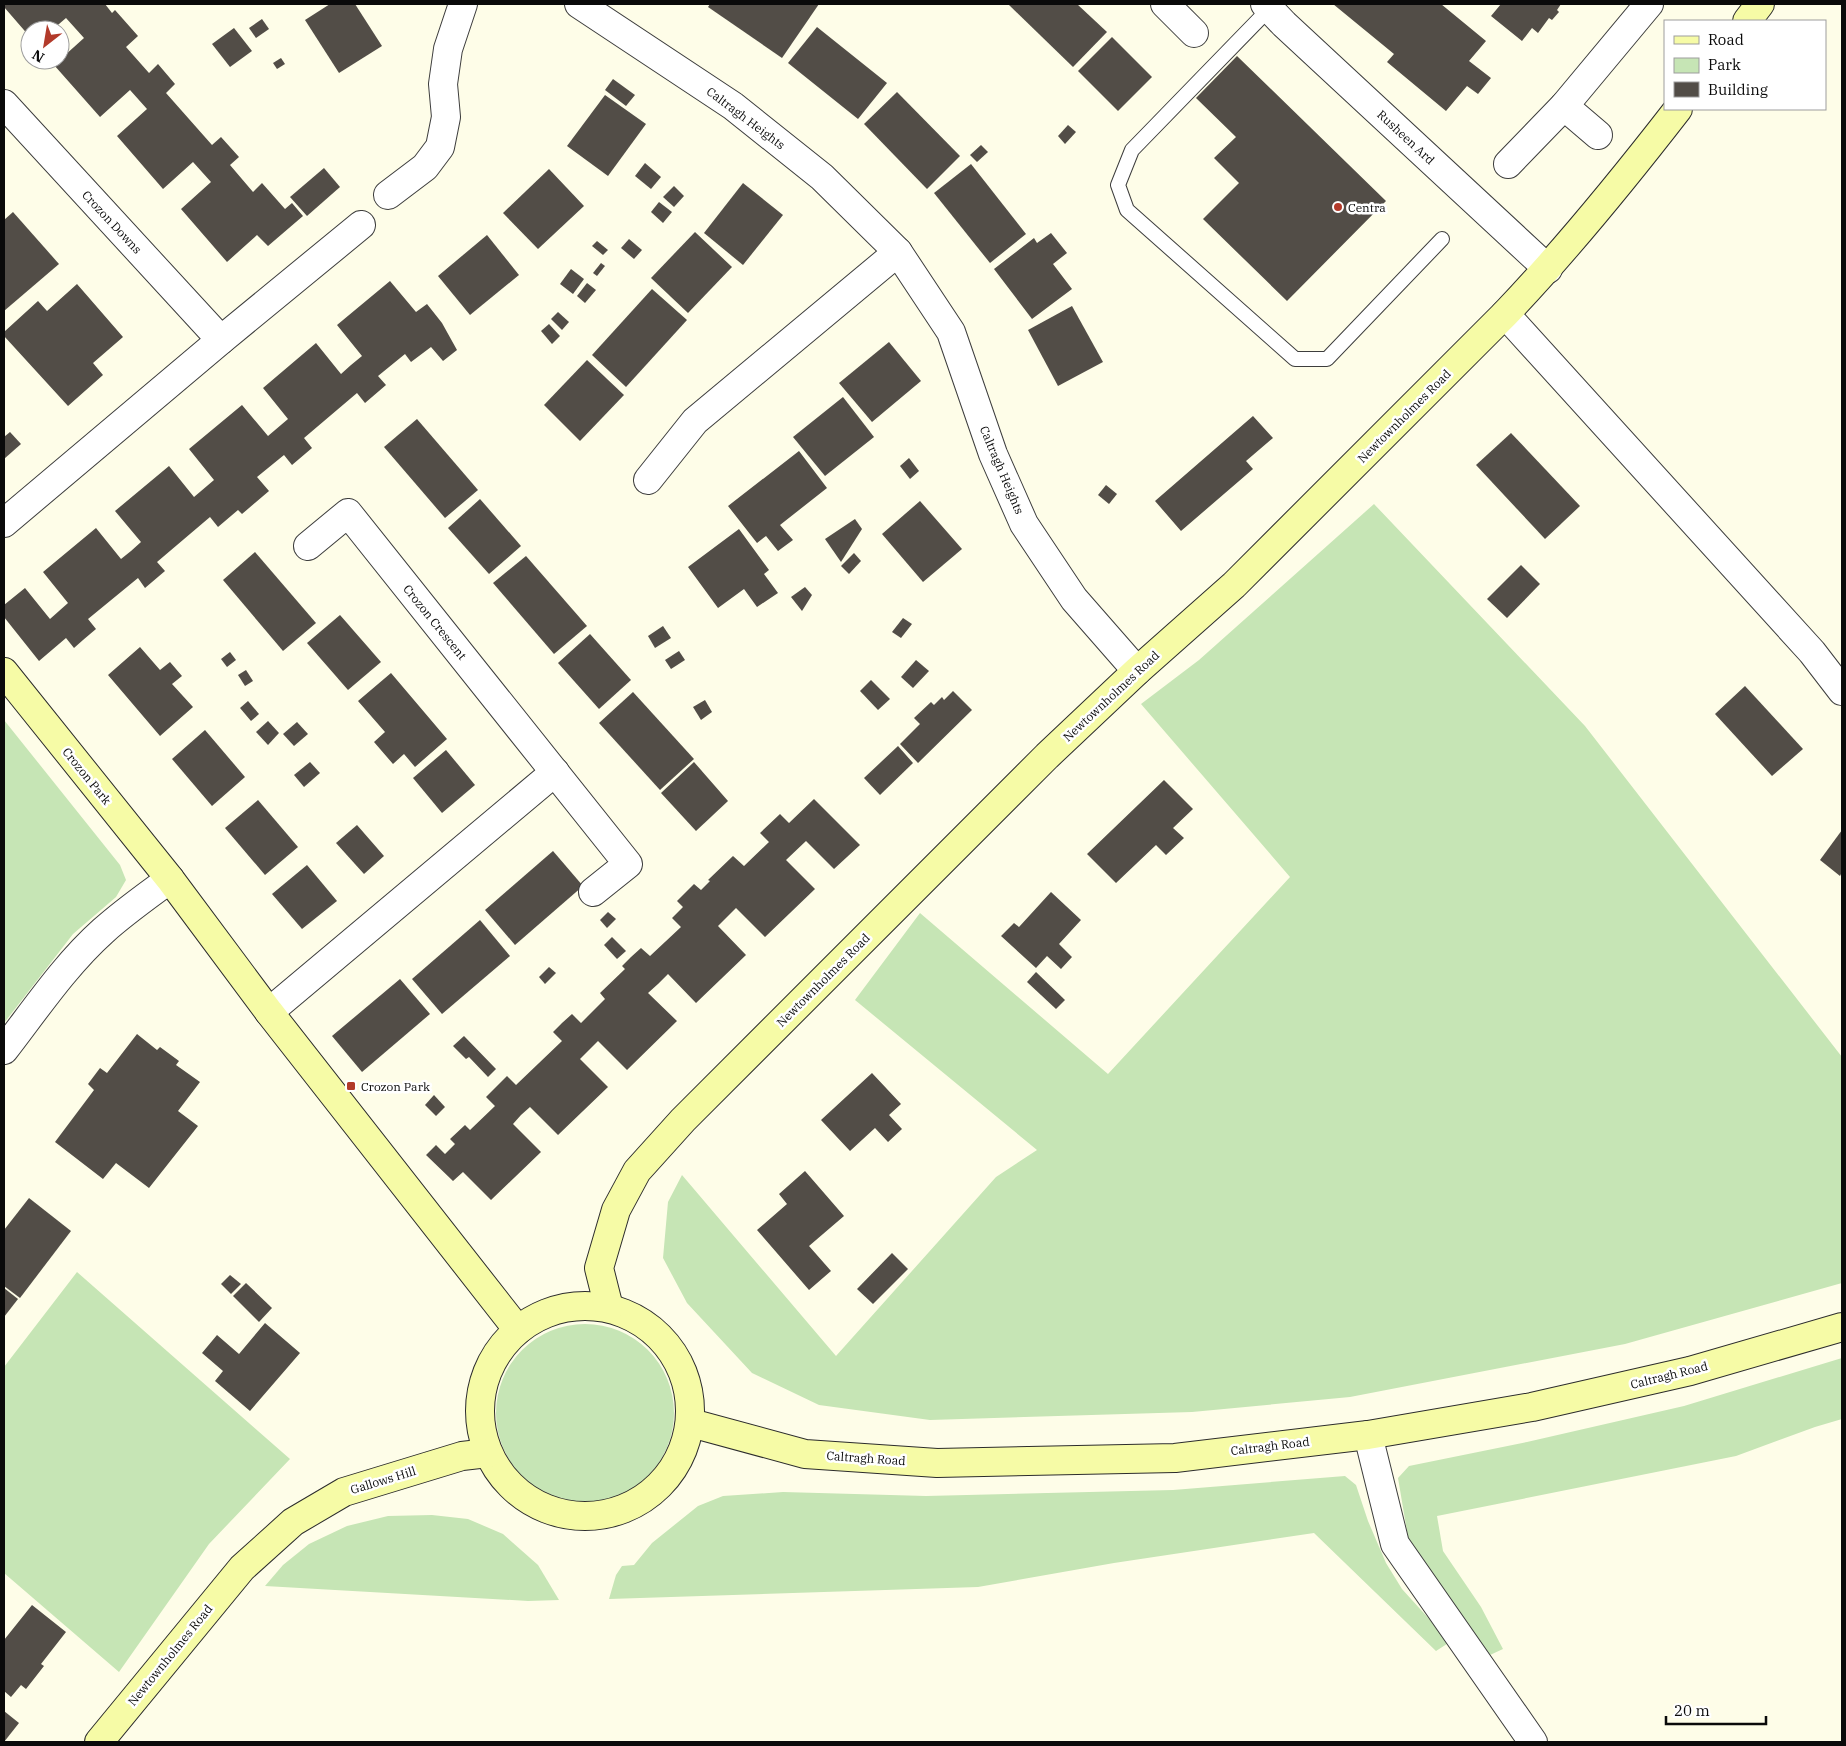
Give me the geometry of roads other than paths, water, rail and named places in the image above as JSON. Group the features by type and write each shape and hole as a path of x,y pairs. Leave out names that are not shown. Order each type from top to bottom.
{"street":[{"path":"388,195 425,167 440,147 446,117 442,84 448,49 463,4"},
{"name":"Caltragh Heights","path":"579,4 733,106 822,177 898,252 951,332 993,454 1024,524 1074,599 1137,671"},
{"path":"1165,4 1194,32"},
{"path":"1508,164 1564,106 1648,4"},
{"path":"1748,20 1760,4"},
{"name":"Rusheen Ard","path":"1267,6 1548,269"},
{"name":"Crozon Downs","path":"4,104 221,340"},
{"path":"1564,106 1598,135"},
{"name":"Newtownholmes Road","path":"609,1308 599,1268 616,1210 637,1172 683,1120 1048,756 1137,671 1234,585 1505,314 1548,269 1621,182 1677,110"},
{"path":"4,523 361,225"},
{"path":"648,480 695,421 898,252"},
{"path":"1505,314 1812,652 1842,691"},
{"name":"Crozon Crescent","path":"308,546 348,513 628,864 593,892"},
{"name":"Crozon Park","path":"4,672 170,879 269,1012 518,1330"},
{"path":"269,1012 555,772"},
{"path":"4,1050 61,976 102,933 138,902 170,879"},
{"path":"585,1306 609,1308 638,1320 662,1338 679,1364 690,1393 690,1423 681,1457 661,1485 634,1506 601,1516 566,1516 534,1504 506,1482 488,1453 480,1420 482,1386 495,1355 518,1330 538,1317 561,1308 585,1306"},
{"name":"Caltragh Road","path":"690,1423 805,1454 937,1463 1175,1458 1368,1435 1532,1407 1690,1372 1842,1327"},
{"path":"1368,1435 1395,1544 1533,1742"},
{"name":"Gallows Hill","path":"242,1568 292,1522 344,1492 462,1456 488,1453"},
{"name":"Newtownholmes Road","path":"98,1742 242,1568"}],"lane":[{"path":"1267,6 1132,150 1118,186 1127,210 1295,359 1327,359 1442,239"}],"place":[{"name":"Centra","path":"1338,207"},
{"name":"Crozon Park","path":"351,1086"}]}
